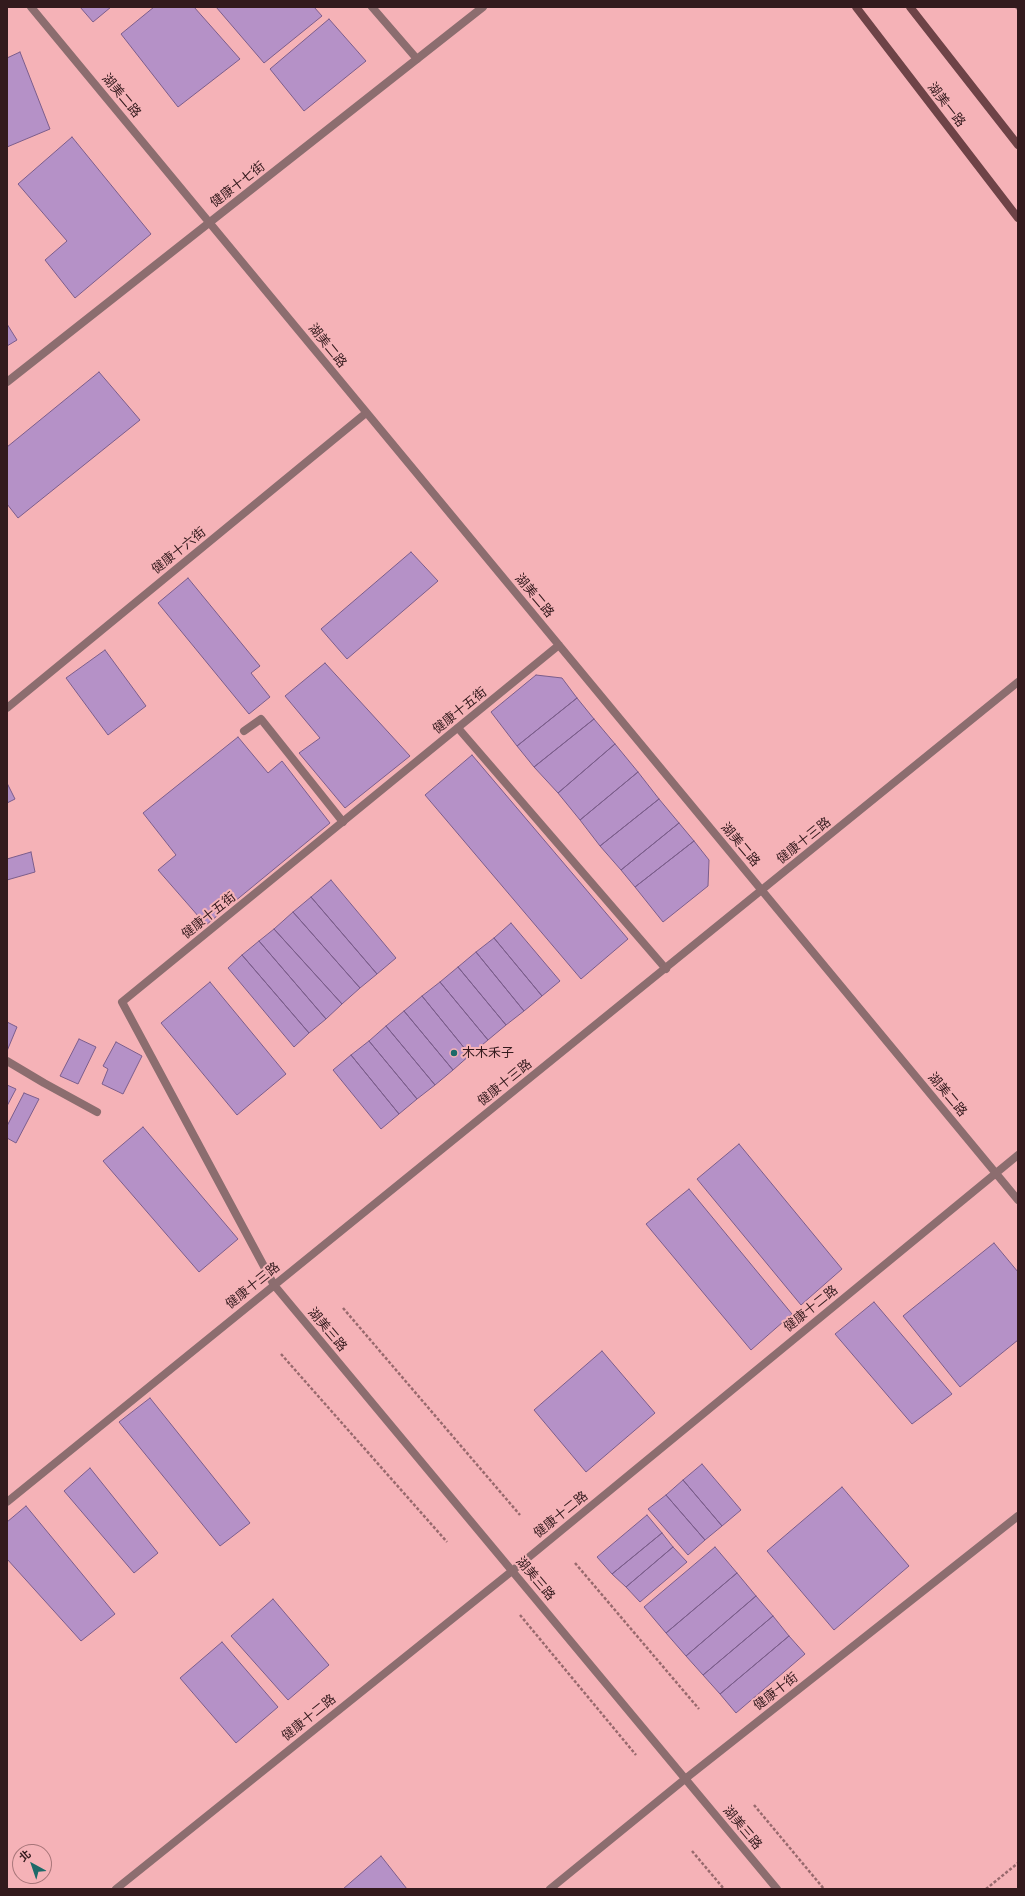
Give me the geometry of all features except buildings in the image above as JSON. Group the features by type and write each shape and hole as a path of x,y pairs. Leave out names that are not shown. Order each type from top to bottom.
{"street":[{"name":"湖美二路","path":"31,7 1018,1200"},
{"path":"372,7 417,59"},
{"name":"健康十七街","path":"7,382 483,7"},
{"name":"湖美一路","path":"856,7 1018,218"},
{"path":"910,7 1018,145"},
{"name":"健康十六街","path":"7,708 366,413"},
{"name":"健康十五街","path":"274,1285 122,1002 559,645"},
{"name":"健康十三路","path":"7,1502 1018,682"},
{"path":"244,731 261,719 343,822"},
{"path":"458,728 666,969"},
{"path":"7,1061 97,1112"},
{"name":"健康十二路","path":"116,1889 512,1571 1018,1155"},
{"name":"湖美三路","path":"274,1285 777,1889"},
{"name":"健康十街","path":"550,1889 685,1779 1018,1516"}],"path":[{"path":"344,1308 520,1515"},
{"path":"281,1354 446,1542"},
{"path":"575,1563 699,1709"},
{"path":"520,1615 636,1755"},
{"path":"754,1805 824,1889"},
{"path":"692,1851 724,1889"},
{"path":"986,1889 1018,1863"}],"place":[{"name":"木木禾子","path":"454,1053"}]}
